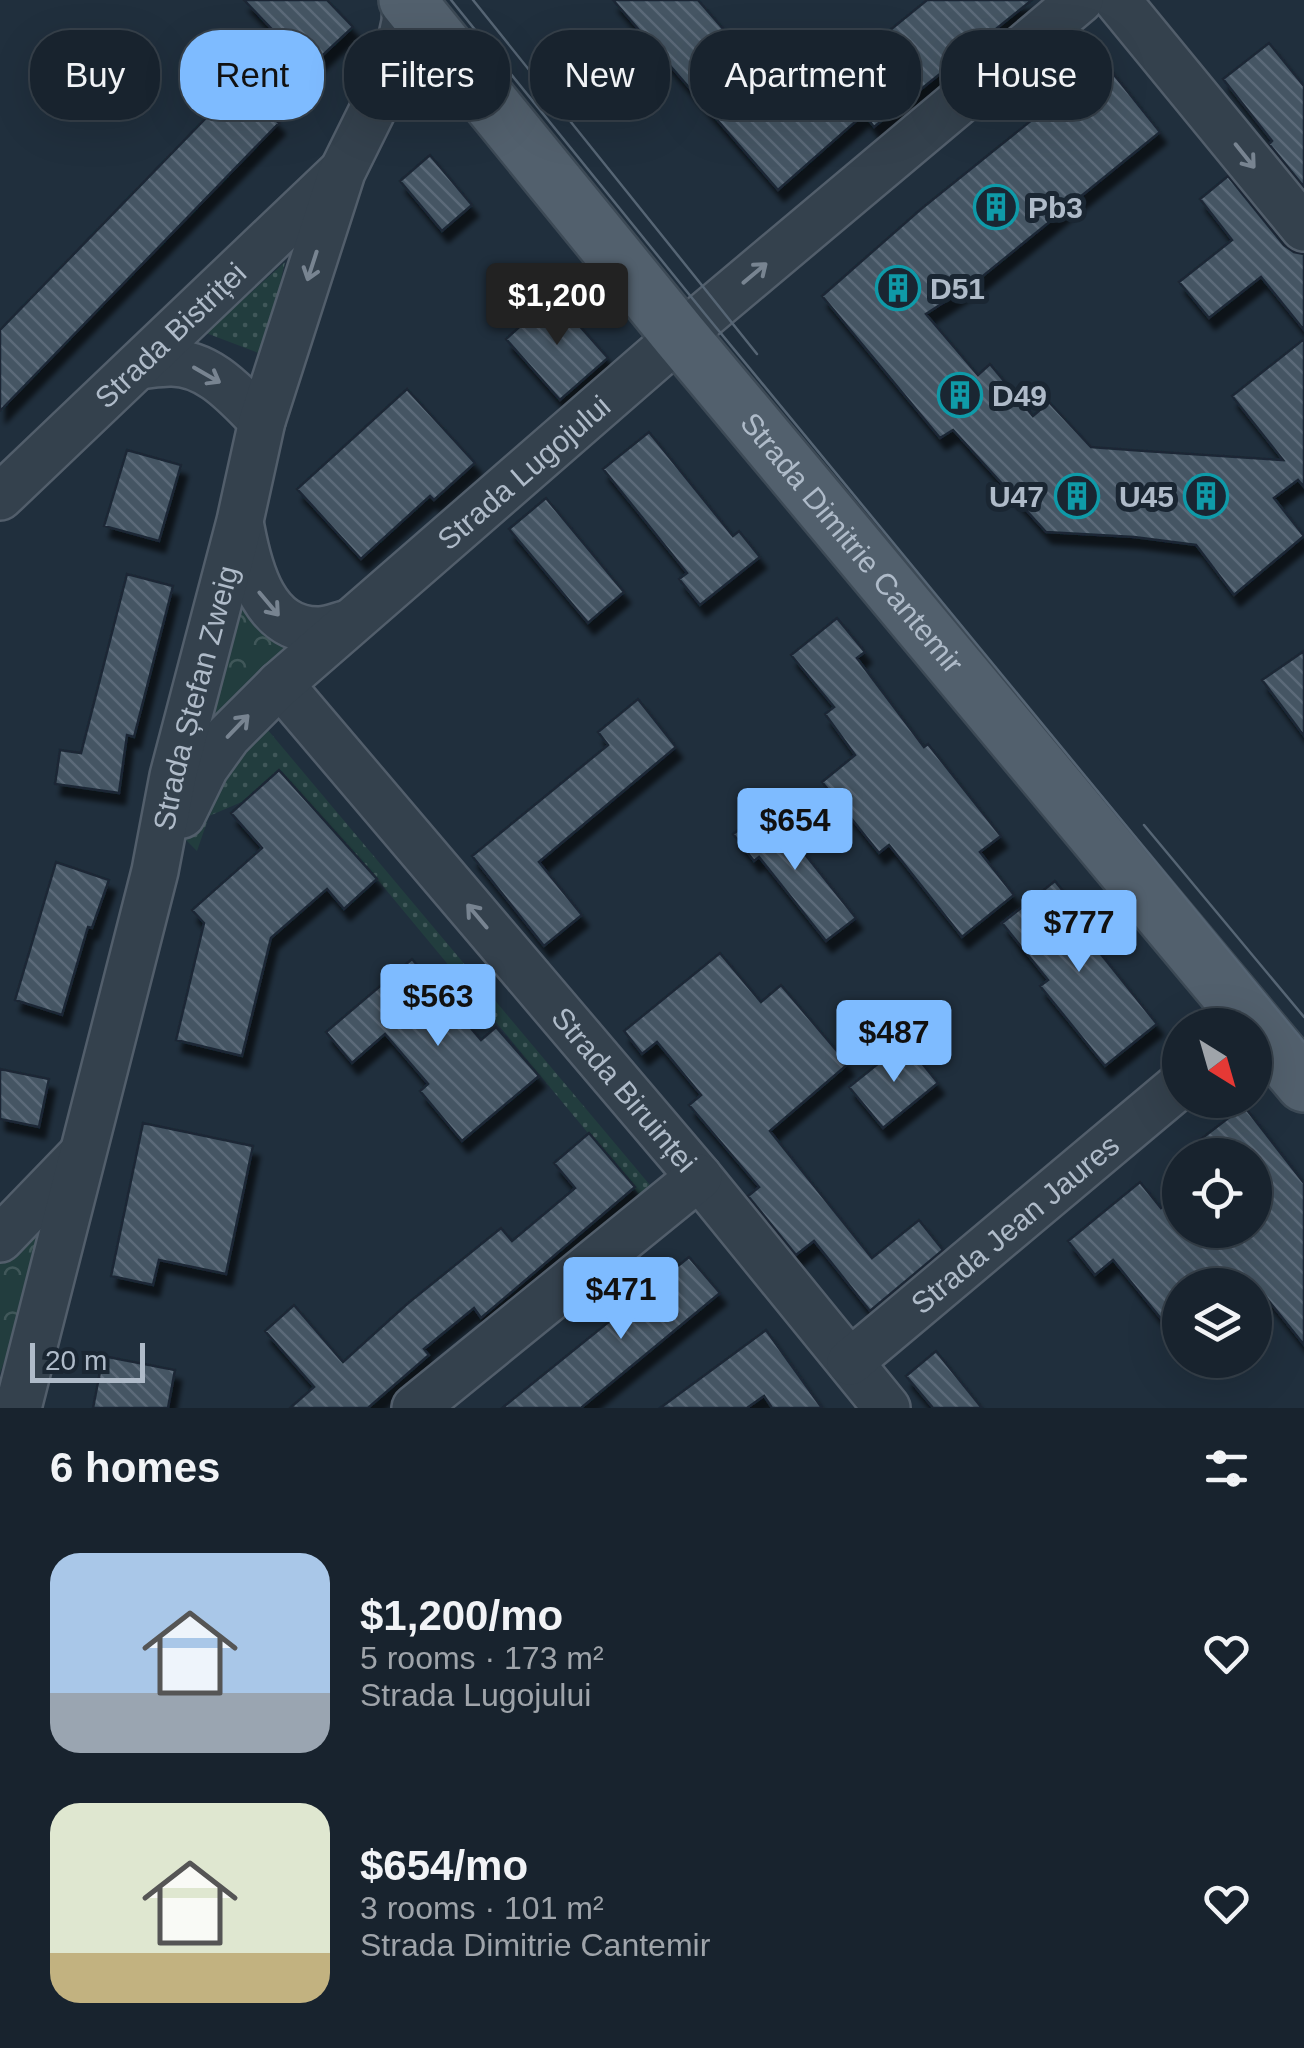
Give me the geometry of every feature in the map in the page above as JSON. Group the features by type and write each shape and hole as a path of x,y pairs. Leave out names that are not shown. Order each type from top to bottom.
{"main road":[{"name":"Strada Dimitrie Cantemir","path":"407,0 680,336 1240,1008"},
{"name":"Strada Dimitrie Cantemir","path":"1272,1046 1304,1084"}],"street":[{"name":"Strada Ștefan Zweig","path":"18,1408 155,871 173,776 262,421 342,172 388,80 400,45 407,0"},
{"name":"Strada Lugojului","path":"155,871 204,768 228,736 280,684 680,336 1080,0"},
{"path":"1117,0 1304,228"},
{"name":"Strada Bistriței","path":"0,497 342,172"},
{"path":"138,366 173,362 197,367 216,377 262,421"},
{"path":"240,520 246,559 259,592 274,613 297,626 320,630 349,622"},
{"name":"Strada Biruinței","path":"280,684 699,1177 887,1408"},
{"name":"Strada Jean Jaures","path":"850,1362 1162,1101"},
{"path":"0,1239 83,1152"},
{"path":"414,1408 699,1177"}],"green space":[{"path":"285,262 264,355 206,333"},
{"path":"235,594 298,644 204,750"},
{"path":"262,723 655,1191 642,1198 377,879 280,770 244,801 209,816 197,851 184,838"},
{"path":"83,1152 0,1373 0,1239"}],"building":[{"path":"244,0 327,0 353,27 344,30 344,35 324,54 324,30 273,30"},
{"path":"613,0 698,0 724,30 690,30 690,89 670,66 670,30 639,30"},
{"path":"927,0 1032,0 995,30 941,30 941,73 921,89 921,30 890,30"},
{"path":"1269,43 1304,86 1304,187 1223,79"},
{"path":"1112,72 1160,132 978,280 926,314 978,375 990,364 1033,416 1049,402 1091,447 1145,451 1283,460 1232,396 1304,339 1304,487 1298,480 1274,498 1304,536 1234,595 1196,545 1046,532 953,430 940,438 822,296 921,209 1032,120 1112,120"},
{"path":"204,120 279,123 0,411 0,330"},
{"path":"717,120 857,120 778,190"},
{"path":"430,155 472,205 442,231 400,181"},
{"path":"1228,176 1284,245 1304,254 1304,330 1261,277 1209,318 1179,282 1232,240 1200,199"},
{"path":"553,296 608,358 560,400 506,339"},
{"path":"407,389 475,463 434,500 430,496 361,559 297,489"},
{"path":"649,432 733,536 739,531 760,557 700,605 679,579 687,573 603,469"},
{"path":"127,450 181,465 159,541 104,526"},
{"path":"546,498 624,592 588,623 509,529"},
{"path":"127,574 173,586 134,737 127,735 119,793 55,784 60,750 81,753"},
{"path":"837,618 865,652 857,658 924,747 928,744 1001,836 980,852 1014,895 962,937 889,845 879,853 822,782 855,755 825,714 834,707 791,655"},
{"path":"1304,651 1304,736 1262,680"},
{"path":"638,699 676,747 539,862 582,915 544,946 472,856 608,745 598,732"},
{"path":"279,770 377,879 344,909 327,889 271,938 242,1056 176,1040 204,923 192,910 262,848 231,813"},
{"path":"768,808 856,918 826,941 759,857 754,861 733,834"},
{"path":"56,862 109,880 92,928 88,927 62,1015 15,1000"},
{"path":"1055,881 1088,922 1080,928 1157,1024 1105,1066 1040,986 1048,980 1002,923"},
{"path":"720,953 761,1002 781,985 848,1064 770,1131 872,1258 919,1220 943,1250 870,1311 814,1241 796,1255 748,1196 759,1187 689,1105 701,1095 657,1042 642,1054 624,1031"},
{"path":"412,959 481,1040 496,1027 539,1076 462,1141 420,1091 428,1084 385,1034 352,1063 326,1032"},
{"path":"905,1042 938,1083 883,1128 849,1087"},
{"path":"0,1069 49,1079 39,1127 0,1119"},
{"path":"1228,1118 1253,1118 1269,1138 1202,1138"},
{"path":"143,1123 253,1146 226,1274 159,1260 153,1285 111,1276"},
{"path":"589,1133 635,1187 481,1318 474,1308 424,1349 429,1355 368,1408 290,1408 314,1387 265,1331 294,1305 343,1362 501,1228 512,1241 575,1188 554,1163"},
{"path":"1272,1142 1304,1183 1304,1345 1272,1305 1272,1268 1162,1268 1162,1320 1113,1260 1095,1275 1068,1241 1140,1182 1161,1208 1162,1248 1272,1248"},
{"path":"689,1257 720,1293 581,1408 502,1408"},
{"path":"766,1330 822,1408 772,1408 764,1396 747,1408 660,1408"},
{"path":"936,1351 982,1408 933,1408 906,1376"},
{"path":"103,1356 175,1370 168,1408 93,1408"}],"tram line":[{"path":"451,0 1304,1042"},
{"path":"473,0 757,354"},
{"path":"1144,825 1304,1017"}],"place":[{"name":"Pb3","path":"996,207"},
{"name":"D51","path":"898,288"},
{"name":"D49","path":"960,395"},
{"name":"U47","path":"1077,496"},
{"name":"U45","path":"1206,496"}]}
